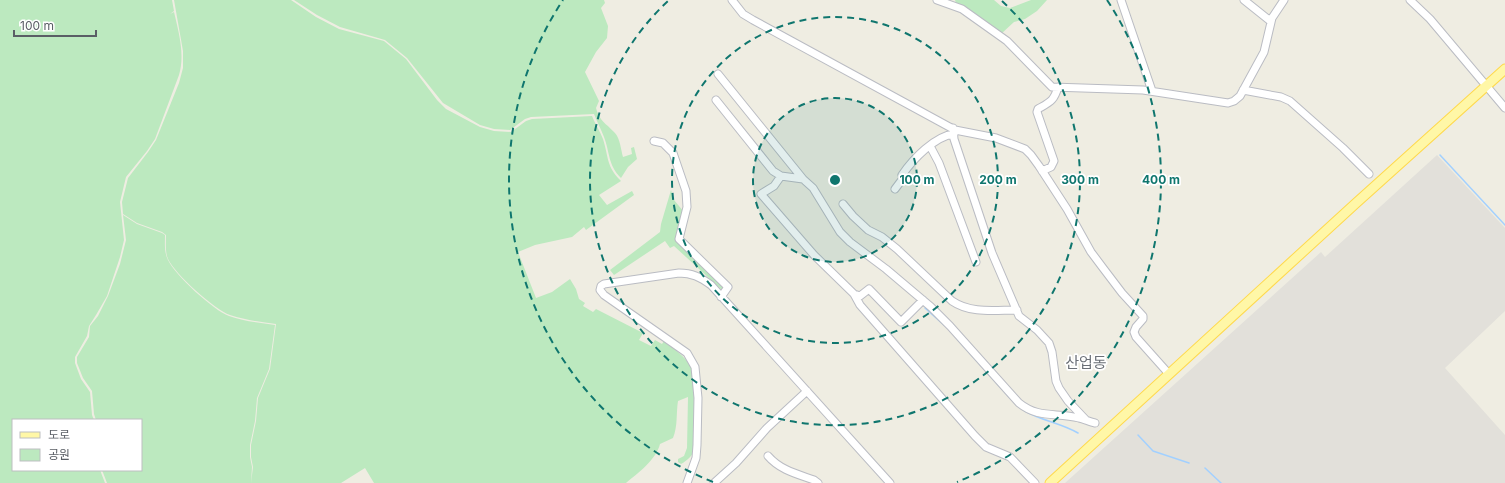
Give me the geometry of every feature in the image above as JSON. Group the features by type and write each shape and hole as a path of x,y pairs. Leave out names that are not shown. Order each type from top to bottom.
{"main road":[{"path":"1050,483 1349,209 1505,69"}],"street":[{"path":"732,0 743,14 753,20 953,131 996,138 1021,148 1031,155 1067,209 1091,252 1122,293 1143,316 1143,319 1136,327 1134,332 1136,337 1169,374"},
{"path":"937,0 962,9 1007,40 1052,87 1152,91 1228,103 1234,101 1240,96 1264,52 1272,18 1284,0"},
{"path":"1120,0 1152,91"},
{"path":"1244,0 1269,20 1272,18"},
{"path":"1410,0 1430,19 1505,108"},
{"path":"718,74 803,179 813,188 840,232 850,242 886,269 923,300 950,326 1019,403 1027,409 1039,414 1086,420 1094,423"},
{"path":"1042,171 1051,167 1054,161 1037,112 1038,109 1055,98 1058,87"},
{"path":"1243,90 1281,97 1290,101 1344,148 1369,174"},
{"path":"716,100 773,171 781,176 803,179"},
{"path":"895,189 904,177 902,174 909,165 932,143 949,135 953,131"},
{"path":"953,131 992,253 1017,310 1022,319 1037,330 1049,343 1052,352 1056,381 1059,388 1068,401 1086,420"},
{"path":"654,141 663,143 673,154 686,191 687,207 684,225 679,239 728,287 721,297"},
{"path":"930,146 939,163 976,262"},
{"path":"781,176 774,186 762,194 814,255 854,294 860,305 975,436 986,447 1010,457 1035,483"},
{"path":"844,204 853,216 868,230 882,237 897,249 952,301 960,306 974,310 1017,310"},
{"path":"687,483 696,458 697,445 698,398 695,367 687,353 604,295 600,290 601,286 604,284 679,273 689,273 707,282 890,483"},
{"path":"854,294 860,296 869,289 900,322 923,300"},
{"path":"714,483 736,463 771,424 807,391"},
{"path":"768,456 775,464 787,471 814,480 818,483"}],"shaded area":[{"path":"1437,155 1505,228 1505,311 1445,368 1505,435 1505,483 1065,483 1321,252 1325,257"}],"green space":[{"path":"0,0 172,0 174,11 170,14 174,12 181,52 181,67 179,75 155,139 126,177 120,202 124,240 120,257 107,296 89,326 87,336 75,357 75,363 81,379 90,392 94,419 12,419 12,471 100,471 105,483 0,483"},
{"path":"174,0 291,0 316,17 339,29 384,41 406,59 437,100 446,109 480,127 494,131 511,132 526,121 532,119 592,116 603,139 610,166 621,181 599,195 607,205 632,191 634,195 586,230 584,227 572,237 535,245 518,252 536,298 552,292 570,279 576,289 579,299 585,303 583,306 593,312 596,309 643,333 639,340 651,346 655,340 662,344 664,341 686,360 691,367 696,407 696,442 693,453 690,457 681,464 678,462 678,459 684,456 687,448 688,397 678,401 675,433 673,438 660,444 651,461 626,483 374,483 365,468 341,483 251,483 253,467 251,445 256,421 258,398 270,369 276,324 253,321 223,312 187,282 172,266 166,253 166,235 162,232 137,223 123,214 122,202 128,178 156,140 179,83 183,68 183,51"},
{"path":"294,0 604,0 605,3 601,8 608,26 607,38 596,52 585,72 599,101 596,108 598,113 601,119 617,135 623,157 632,154 631,148 634,147 637,159 628,167 621,178 611,164 604,137 594,114 531,117 525,119 510,130 494,129 480,125 443,103 407,58 385,40 340,27 317,15"},
{"path":"955,0 994,0 1001,6 1010,8 1031,0 1047,0 1037,11 1025,19 1014,22 1001,34 956,3"},
{"path":"671,190 674,200 684,212 677,239 725,287 722,290 674,246 670,248 665,241 614,275 610,270 660,232"},
{"path":"123,215 137,224 165,235 166,254 172,266 186,283 214,307 234,318 275,325 269,369 257,398 255,421 250,445 252,467 251,483 107,483 102,471 142,471 142,419 96,419 92,391 83,378 77,363 77,357 89,337 90,326 98,316 108,296 120,264 126,240"}],"waterway":[{"path":"1440,155 1505,225"},
{"path":"925,308 944,325"},
{"path":"958,340 1010,398"},
{"path":"1025,411 1078,433"},
{"path":"1138,435 1153,451 1189,463"},
{"path":"1205,468 1221,483"}],"district":[{"name":"산업동","path":"1086,362"}]}
